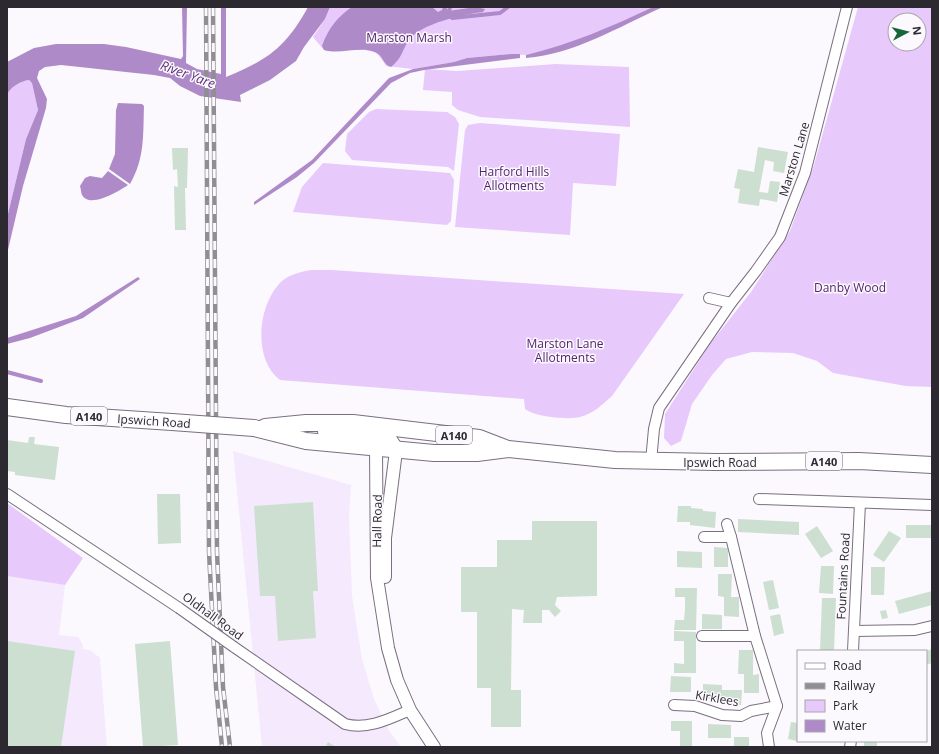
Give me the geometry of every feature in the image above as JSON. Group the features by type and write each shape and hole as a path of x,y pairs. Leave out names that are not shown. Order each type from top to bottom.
{"highway":[{"name":"Ipswich Road","path":"7,407 66,415 254,428 306,441 379,443"},
{"name":"Ipswich Road","path":"254,428 306,423 353,423 479,438 508,449"},
{"name":"Ipswich Road","path":"280,425 379,443 396,451 457,453 508,449 615,460 715,462 858,461 932,465"}],"street":[{"name":"Marston Lane","path":"651,461 652,436 659,408 731,303 756,272 780,237 799,192 829,84 847,7"},
{"path":"709,298 731,303"},
{"path":"379,443 398,428"},
{"name":"Hall Road","path":"379,443 377,578 388,648 396,680 410,710 434,747"},
{"name":"Hall Road","path":"384,625 386,538 396,451"},
{"name":"Oldhall Road","path":"7,494 179,608 345,724 356,727 367,726 388,720 410,710"},
{"path":"759,499 932,505"},
{"name":"Fountains Road","path":"853,650 860,503"},
{"path":"727,524 755,636 777,706 768,733 769,747"},
{"path":"704,537 731,537"},
{"path":"854,631 915,630 932,626"},
{"path":"702,636 755,636"},
{"name":"Kirklees","path":"674,705 695,706 722,714 741,716 751,711 777,706"}],"shaded area":[{"path":"233,451 351,485 349,517 352,596 362,659 374,699 389,731 401,747 262,747"},
{"path":"7,576 65,585 59,635 78,637 82,643 83,649 90,650 100,658 107,747 7,747"}],"green space":[{"name":"Marston Marsh","path":"330,7 653,7 579,41 526,55 511,54 467,58 454,62 413,69 386,66 374,52 361,50 324,50 313,37 325,19"},
{"name":"Danby Wood","path":"858,7 932,7 932,387 906,386 833,373 817,361 793,353 752,352 726,359 712,375 692,404 681,441 671,446 664,438 665,414 710,344 751,292 790,231 814,165"},
{"path":"556,64 629,67 630,127 480,117 458,110 452,105 452,92 423,90 425,69 457,71"},
{"path":"29,80 32,83 38,110 26,139 7,218 7,95 8,92 16,85"},
{"name":"Harford Hills Allotments","path":"376,109 447,112 455,117 459,124 454,171 448,167 352,160 345,151 347,134 369,112"},
{"name":"Harford Hills Allotments","path":"480,123 620,134 616,186 573,183 570,235 455,227 465,130 468,125"},
{"name":"Harford Hills Allotments","path":"323,163 450,173 454,180 451,221 447,225 293,212 302,187"},
{"name":"Marston Lane Allotments","path":"311,270 332,270 684,294 612,396 598,408 585,416 560,418 530,412 525,409 524,399 280,380 271,371 265,359 262,345 263,316 274,291 282,281 296,274"},
{"path":"7,503 83,558 65,585 7,576"}],"water":[{"name":"River Yare","path":"182,7 187,7 186,63 197,69 221,74 221,7 226,7 226,77 253,65 274,51 292,32 308,7 330,7 325,19 304,47 296,61 270,80 240,95 241,102 200,96 180,86 170,78 154,75 61,65 45,67 39,71 37,78 47,99 46,108 23,186 7,254 7,218 26,139 38,110 32,83 29,80 16,85 8,92 7,95 7,62 34,48 56,44 104,44 126,47 181,59 183,56"},
{"path":"352,7 432,7 438,12 442,10 443,7 446,7 448,11 476,7 485,9 483,12 443,21 422,29 414,34 409,40 400,57 391,67 386,64 378,53 369,50 336,52 324,50 322,46 330,29 337,19"},
{"path":"653,7 663,7 613,31 579,45 562,51 526,58 526,55 559,46 591,34"},
{"path":"520,54 520,58 424,70 410,73 391,83 314,163 297,177 254,205 254,202 312,160 389,78 413,69 454,62 467,58"},
{"path":"118,103 142,104 144,106 141,156 130,184 109,169 115,154 116,110"},
{"path":"108,171 128,185 105,198 98,200 86,199 82,195 80,186 85,178 90,176 102,178"},
{"path":"138,277 140,279 83,318 30,338 7,344 7,338 76,316"}],"building":[{"path":"758,147 788,152 784,173 773,171 774,162 765,160 759,192 768,193 770,181 780,182 777,202 760,199 759,206 738,203 740,189 734,188 738,169 754,172"},
{"path":"172,148 188,148 187,188 185,188 186,230 175,230 174,186 178,187 177,169 173,170"},
{"path":"29,437 35,437 34,444 59,447 55,480 15,475 15,472 7,471 7,440 28,443"},
{"path":"157,494 180,494 181,543 158,544"},
{"path":"313,502 318,591 313,591 316,638 278,641 275,596 260,596 254,506"},
{"path":"678,506 691,506 691,508 703,509 703,511 716,512 715,528 690,525 690,522 677,522"},
{"path":"738,519 799,522 799,535 738,532"},
{"path":"532,521 597,521 597,596 557,597 555,605 561,611 555,617 549,610 542,610 542,623 523,623 524,610 512,609 511,690 521,690 521,727 491,727 491,688 477,688 477,612 461,612 461,567 497,567 497,540 532,540"},
{"path":"906,525 932,525 932,538 906,538"},
{"path":"817,526 833,551 821,558 805,534"},
{"path":"889,531 901,538 884,562 873,555"},
{"path":"714,547 728,548 728,567 714,567"},
{"path":"677,551 702,552 702,568 677,567"},
{"path":"821,566 834,566 833,594 819,593"},
{"path":"871,567 885,567 884,595 871,595"},
{"path":"718,574 732,574 731,597 739,597 739,617 724,616 724,597 718,596"},
{"path":"773,580 779,608 769,610 763,582"},
{"path":"675,588 697,588 696,630 674,630 675,620 684,620 685,609 685,597 675,597"},
{"path":"932,591 932,605 899,614 895,601"},
{"path":"822,598 836,598 834,650 820,650"},
{"path":"886,610 888,618 882,619 880,611"},
{"path":"702,614 722,615 722,629 702,629"},
{"path":"780,614 784,633 774,636 770,616"},
{"path":"674,631 696,632 696,673 674,673 674,663 684,664 684,641 674,641"},
{"path":"7,641 75,651 61,747 7,747"},
{"path":"170,641 178,745 143,747 135,644"},
{"path":"932,649 932,663 927,665 927,651"},
{"path":"739,650 753,650 753,675 759,674 759,693 744,693 744,674 738,674"},
{"path":"671,676 691,677 691,692 670,692"},
{"path":"703,684 722,685 722,690 742,690 741,705 722,705 722,699 703,699"},
{"path":"671,721 692,721 692,747 680,747 680,731 671,731"},
{"path":"791,722 797,723 797,741 788,739"},
{"path":"708,724 731,725 731,738 708,738"},
{"path":"734,737 749,737 749,747 734,747"},
{"path":"328,742 336,747 325,747"},
{"path":"864,742 877,742 877,747 864,747"}],"waterway":[{"path":"448,16 450,7"},
{"path":"452,18 500,13 508,7"},
{"path":"7,372 41,381"}],"railway":[{"path":"206,7 209,552 216,687 222,747"},
{"path":"213,7 217,552 223,687 230,747"}]}
